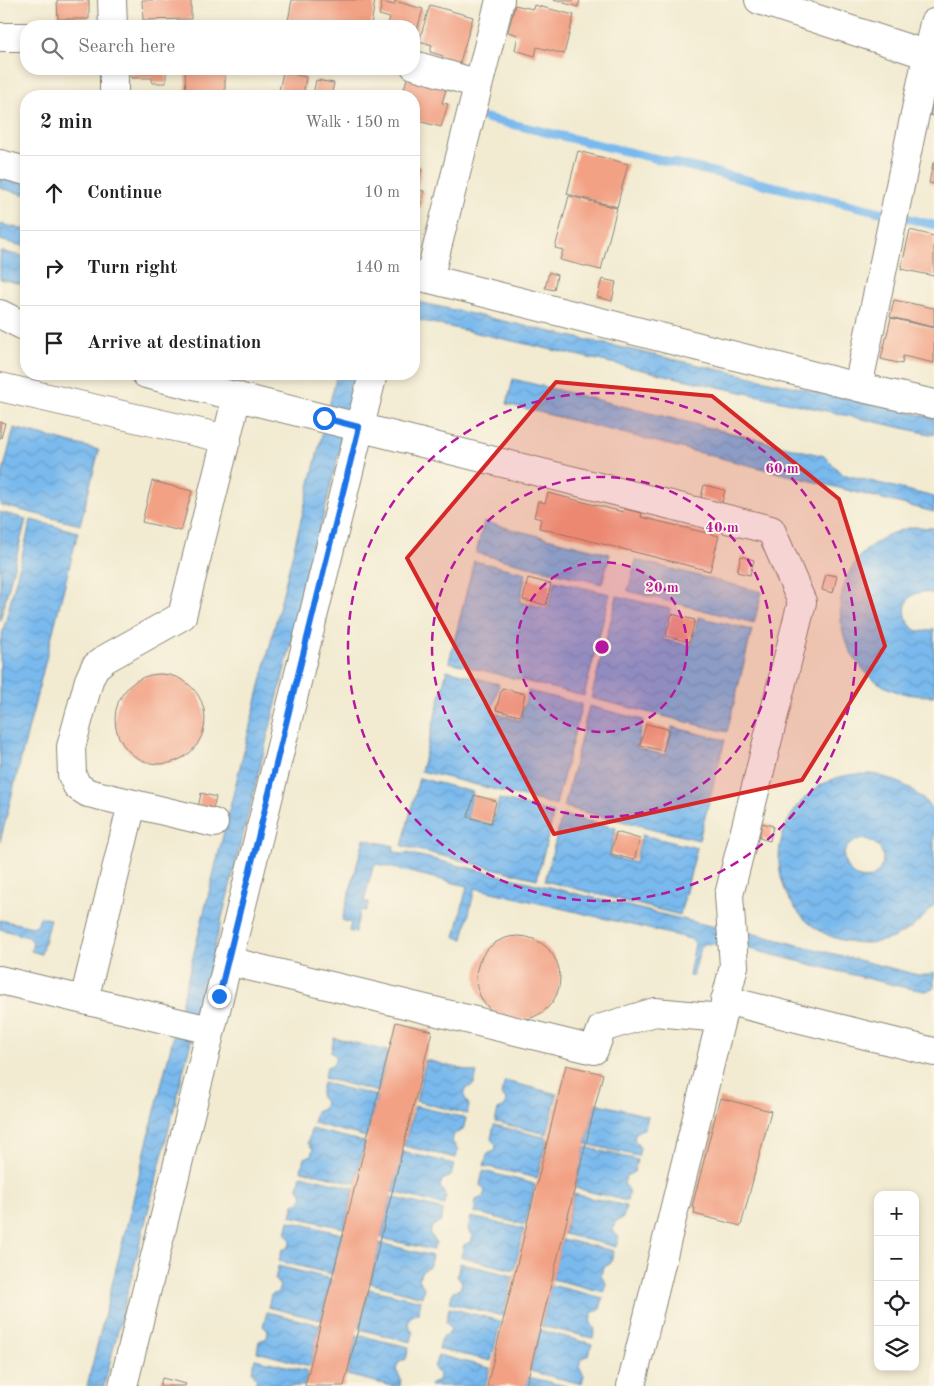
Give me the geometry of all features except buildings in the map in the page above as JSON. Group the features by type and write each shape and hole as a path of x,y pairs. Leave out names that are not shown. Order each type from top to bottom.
{"street":[{"path":"112,0 113,20"},
{"path":"500,0 478,84 421,277 858,387 934,404"},
{"path":"759,0 930,56"},
{"path":"858,387 930,56 934,23"},
{"path":"0,37 20,36"},
{"path":"420,67 478,84"},
{"path":"114,75 114,90"},
{"path":"0,164 20,169"},
{"path":"0,314 20,324"},
{"path":"171,380 771,530 802,602 729,895 734,966 631,1386"},
{"path":"123,1386 193,1026 228,961 344,423 369,380"},
{"path":"0,387 226,439"},
{"path":"214,823 88,793 77,786 72,776 71,747 95,667 104,659 182,616 237,396"},
{"path":"84,1000 132,804"},
{"path":"228,961 594,1050 602,1028 655,1012 723,1009 934,1052"},
{"path":"0,980 193,1026"}],"highlighted area":[{"path":"556,382 712,396 839,499 885,646 802,780 554,834 407,558"}],"water":[{"path":"0,175 20,180 20,193 0,188"},
{"path":"0,224 20,229 20,245 0,240"},
{"path":"0,251 20,256 20,284 0,279"},
{"path":"420,302 934,418 934,435 420,320"},
{"path":"513,379 824,456 842,474 934,497 934,512 507,404"},
{"path":"336,380 357,380 104,1386 87,1386"},
{"path":"14,428 99,450 80,525 0,505 0,484"},
{"path":"0,512 26,519 0,621"},
{"path":"31,520 78,532 0,842 0,643"},
{"path":"484,522 610,554 602,584 476,553"},
{"path":"913,527 934,528 934,594 920,592 911,596 906,604 905,613 908,622 914,629 923,631 934,628 934,696 912,695 892,690 879,683 862,669 850,652 843,632 840,612 842,592 849,572 861,555 886,536"},
{"path":"636,560 762,592 754,623 628,591"},
{"path":"474,561 526,573 520,602 548,608 555,581 610,594 584,696 449,662"},
{"path":"617,596 670,609 663,639 691,646 698,617 752,630 727,732 591,698"},
{"path":"447,670 499,684 492,712 520,720 528,691 582,704 556,805 421,771"},
{"path":"589,706 643,720 637,748 665,755 672,727 725,740 699,840 564,807"},
{"path":"872,774 891,779 906,786 934,811 934,905 905,932 887,940 867,943 841,940 819,930 801,915 788,896 781,875 779,852 785,828 798,806 810,794 824,784 839,777","holes":["866,839 875,843 883,854 882,864 872,877 863,879 854,875 848,868 844,859 845,850 852,843"]},
{"path":"419,778 473,792 467,818 492,825 499,799 554,813 537,879 402,846"},
{"path":"562,815 616,828 609,856 635,863 642,835 697,848 680,915 545,881"},
{"path":"364,839 394,846 393,851 401,854 407,853 719,928 747,932 918,975 929,975 934,972 934,989 925,991 898,986 749,949 712,944 703,944 693,976 689,976 695,943 691,939 475,888 463,939 455,937 467,886 377,864 373,867 364,901 369,902 366,911 360,910 355,933 349,931 351,923 342,920"},
{"path":"40,917 50,919 41,954 31,951 33,942 28,937 0,929 0,920 33,927 38,924"},
{"path":"334,1038 388,1051 378,1092 324,1078 327,1067 334,1064 336,1057 331,1052"},
{"path":"426,1060 477,1073 474,1084 466,1089 464,1096 469,1105 467,1114 416,1101"},
{"path":"505,1081 557,1094 547,1134 495,1122 498,1110 505,1107 506,1100 501,1094"},
{"path":"323,1083 377,1096 366,1137 313,1123 316,1112 323,1109 325,1102 320,1096"},
{"path":"596,1103 648,1116 645,1128 636,1132 634,1139 640,1148 638,1156 586,1144"},
{"path":"415,1106 466,1118 463,1130 454,1134 452,1141 458,1150 456,1158 404,1146"},
{"path":"494,1125 547,1138 537,1178 484,1166 487,1154 495,1151 496,1145 491,1139"},
{"path":"311,1129 365,1142 355,1183 301,1170 304,1158 311,1155 313,1149 308,1143"},
{"path":"585,1147 637,1160 634,1172 626,1176 624,1184 629,1192 627,1201 575,1188"},
{"path":"403,1152 454,1164 451,1176 442,1180 440,1187 446,1196 444,1205 393,1192"},
{"path":"483,1171 535,1184 525,1225 474,1212 476,1200 483,1197 485,1191 480,1185"},
{"path":"301,1175 354,1188 344,1228 291,1216 294,1204 301,1201 303,1195 298,1188"},
{"path":"574,1194 626,1206 623,1218 615,1222 613,1230 618,1238 616,1247 564,1234"},
{"path":"391,1197 443,1210 441,1222 432,1226 430,1234 436,1242 433,1250 381,1238"},
{"path":"471,1217 524,1229 514,1270 461,1257 464,1245 471,1242 473,1236 468,1230"},
{"path":"289,1221 342,1234 332,1274 279,1261 282,1250 289,1247 291,1240 286,1234"},
{"path":"562,1239 614,1251 611,1263 603,1268 601,1275 606,1283 604,1292 552,1279"},
{"path":"380,1243 432,1256 429,1267 421,1272 419,1279 424,1288 422,1297 370,1283"},
{"path":"460,1263 513,1276 503,1316 450,1303 453,1291 460,1289 462,1282 457,1276"},
{"path":"278,1266 331,1279 321,1320 268,1307 271,1295 278,1292 280,1286 275,1280"},
{"path":"551,1285 603,1298 600,1309 592,1313 590,1321 595,1330 593,1338 541,1326"},
{"path":"369,1289 421,1301 418,1313 410,1317 408,1325 413,1333 411,1342 359,1329"},
{"path":"449,1308 501,1321 491,1361 439,1349 442,1337 449,1334 451,1328 446,1322"},
{"path":"267,1312 320,1325 310,1366 257,1352 259,1341 267,1338 268,1331 263,1326"},
{"path":"540,1330 592,1344 589,1355 581,1359 579,1366 584,1375 582,1384 530,1371"},
{"path":"357,1335 409,1347 406,1359 398,1363 396,1370 401,1379 400,1386 392,1386 347,1375"},
{"path":"438,1355 490,1368 485,1386 430,1386 438,1381 439,1374 434,1368"},
{"path":"255,1359 308,1371 304,1386 251,1386 255,1384 257,1378 252,1372"},
{"path":"528,1377 566,1386 526,1386"}],"waterway":[{"path":"486,118 885,213"},
{"path":"906,218 934,225"}],"route":[{"path":"219,996 359,427 324,418"}]}
